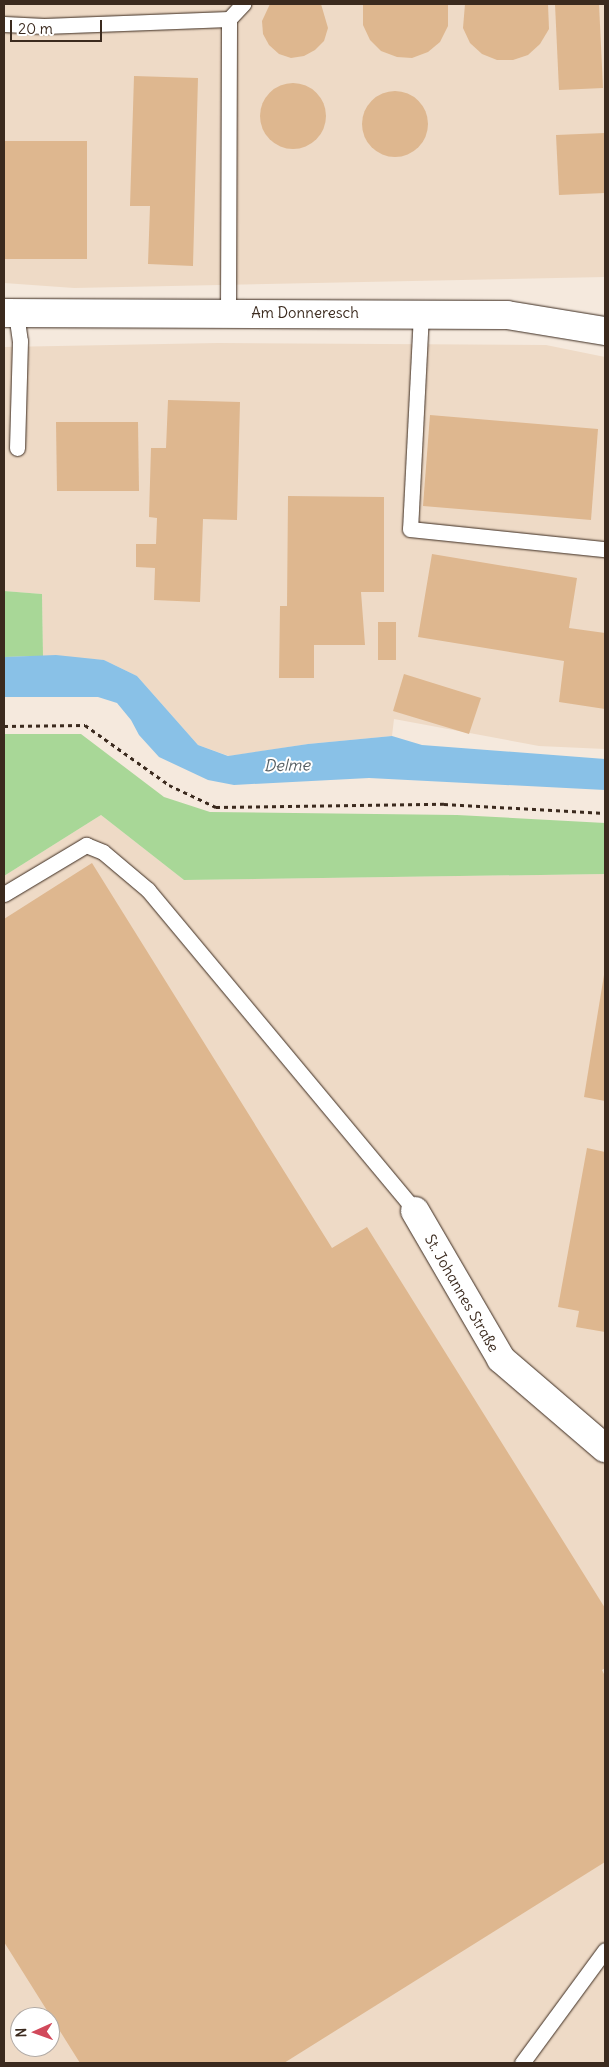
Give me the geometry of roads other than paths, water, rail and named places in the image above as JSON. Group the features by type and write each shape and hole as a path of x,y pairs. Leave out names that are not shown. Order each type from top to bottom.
{"street":[{"name":"Am Donneresch","path":"10,313 228,312 507,315 605,331"},
{"name":"St. Johannes Straße","path":"415,1211 501,1359 605,1448"}],"lane":[{"path":"228,312 230,20 243,4"},
{"path":"4,24 44,26 230,20"},
{"path":"10,313 20,341 17,448"},
{"path":"421,313 410,529 605,549"},
{"path":"4,894 86,846 103,852 148,890 415,1211"},
{"path":"522,2063 605,1950"}],"water":[{"name":"Delme","path":"56,655 104,660 137,676 198,745 228,756 308,744 392,736 422,745 605,759 605,790 369,778 234,785 208,780 159,757 139,735 131,720 117,703 98,697 4,697 4,657"}]}
